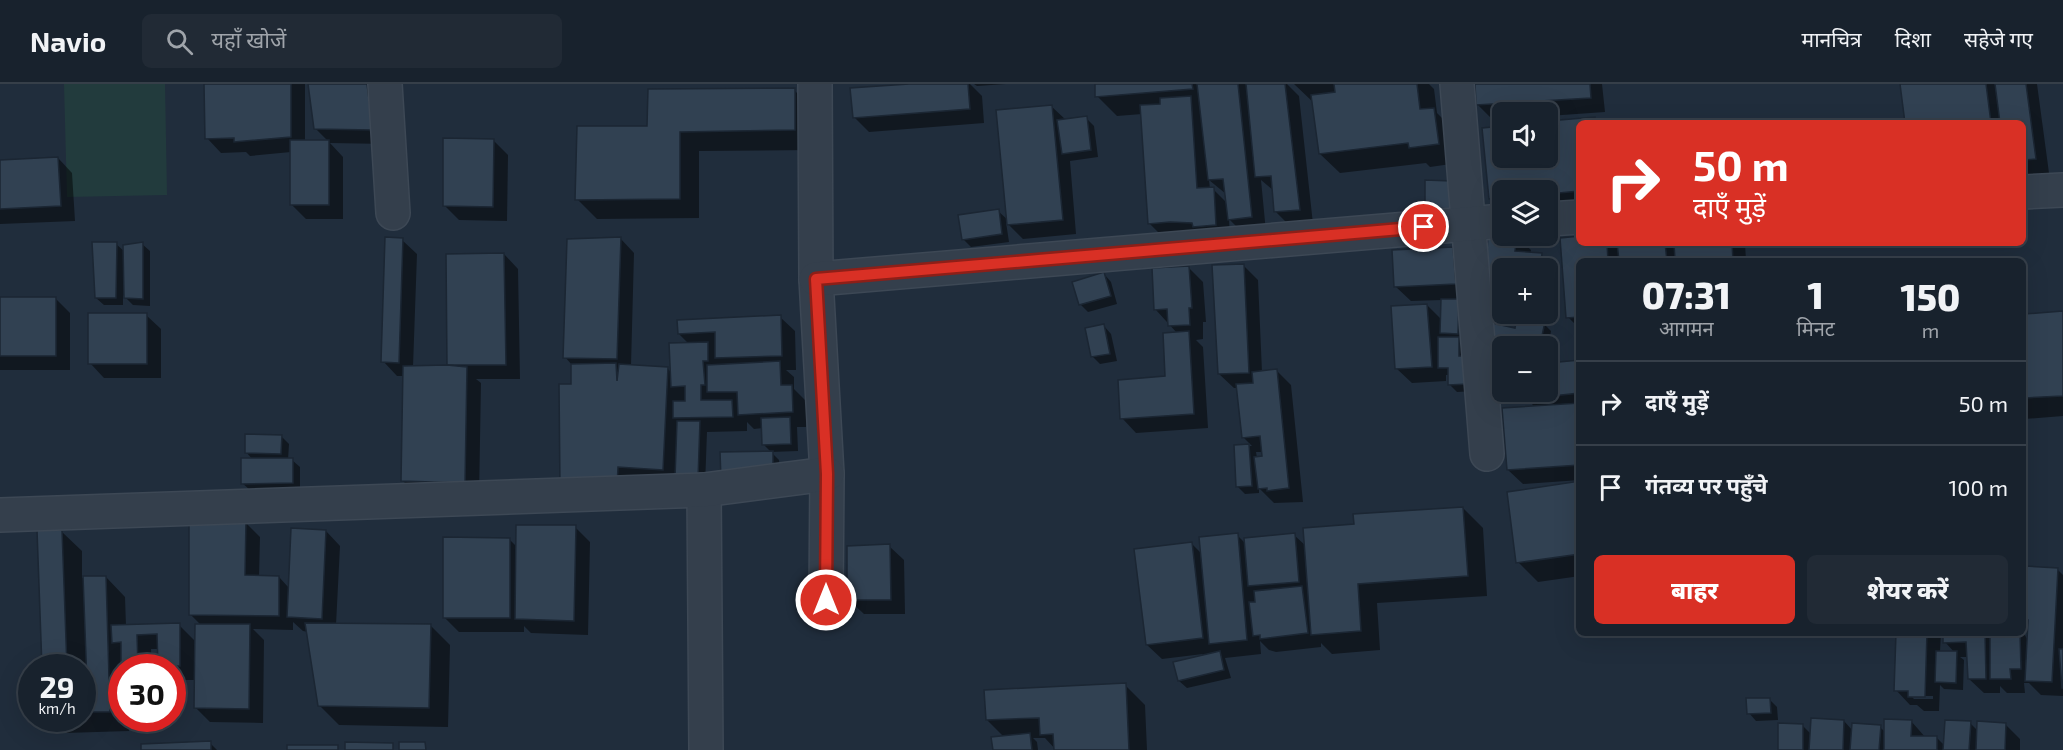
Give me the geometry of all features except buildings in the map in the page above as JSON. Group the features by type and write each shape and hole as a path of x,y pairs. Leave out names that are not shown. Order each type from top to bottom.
{"street":[{"path":"385,84 393,213"},
{"path":"815,84 816,279 827,474 826,600"},
{"path":"1457,84 1487,454"},
{"path":"2026,192 2063,190"},
{"path":"1558,218 1576,217"},
{"path":"816,279 1492,222"},
{"path":"0,514 704,490 827,474"},
{"path":"704,490 706,750"}],"green space":[{"path":"64,84 165,84 167,195 67,197"}],"route":[{"path":"826,600 827,474 816,279 1424,227"}]}
